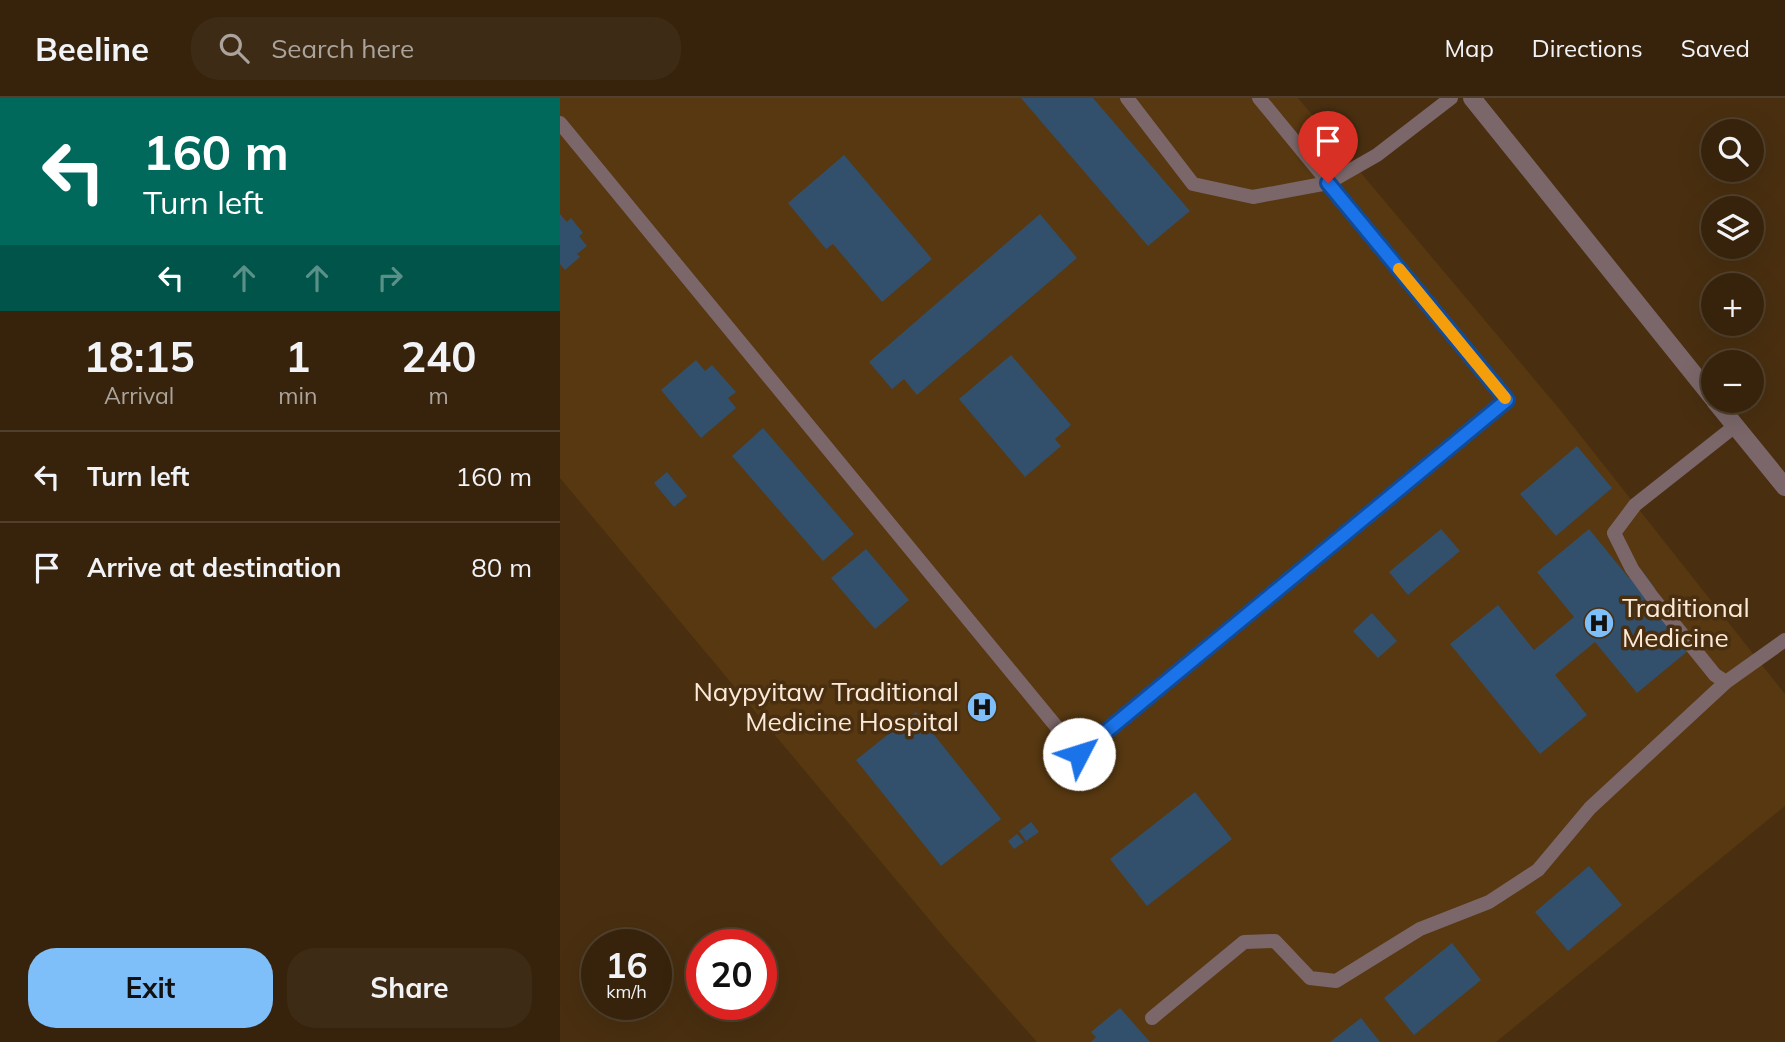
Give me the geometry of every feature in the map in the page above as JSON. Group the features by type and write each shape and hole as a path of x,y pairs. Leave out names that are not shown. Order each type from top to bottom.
{"street":[{"path":"1472,98 1701,383"},
{"path":"1725,413 1785,487"}],"lane":[{"path":"1127,98 1193,184 1253,197 1328,183 1377,155 1451,98"},
{"path":"560,123 1079,754 1507,400 1259,98"},
{"path":"1727,682 1715,675 1653,598 1632,569 1614,533 1635,505 1735,426"},
{"path":"1152,1018 1244,942 1275,941 1310,978 1336,981 1420,929 1489,902 1538,870 1590,808 1727,682 1785,640"}],"shaded area":[{"name":"Naypyitaw Traditional Medicine Hospital","path":"560,98 1298,98 1561,411 1785,694 1785,806 1496,1042 1037,1042 943,936 560,478"}],"building":[{"path":"1021,98 1093,98 1190,211 1148,246"},
{"path":"844,155 932,259 882,302 833,244 826,249 788,203"},
{"path":"560,214 567,222 571,218 583,233 579,236 587,246 577,254 580,257 565,270 560,264"},
{"path":"1040,214 1077,258 917,395 904,379 892,389 869,362"},
{"path":"1011,355 1071,425 1055,439 1061,446 1025,477 959,399"},
{"path":"696,360 705,371 712,365 736,392 728,398 736,408 701,438 661,390"},
{"path":"763,428 854,534 823,561 732,456"},
{"path":"1577,446 1612,488 1556,536 1520,494"},
{"path":"667,472 687,496 674,507 654,483"},
{"path":"1441,529 1460,551 1408,595 1389,572"},
{"path":"1589,529 1629,578 1640,568 1655,588 1645,597 1689,650 1637,693 1595,642 1555,675 1587,715 1540,754 1450,644 1498,605 1534,650 1574,617 1537,572"},
{"path":"866,549 909,600 875,629 831,578"},
{"path":"1372,613 1397,641 1378,658 1353,631"},
{"path":"916,712 1001,819 941,866 856,760"},
{"path":"1195,792 1232,839 1147,906 1110,859"},
{"path":"1031,822 1039,832 1026,841 1019,831"},
{"path":"1017,834 1024,842 1014,849 1008,841"},
{"path":"1589,866 1622,905 1568,951 1535,912"},
{"path":"1452,943 1481,980 1414,1035 1384,998"},
{"path":"1120,1008 1150,1042 1091,1042 1096,1037 1091,1032"},
{"path":"1361,1018 1380,1042 1330,1042"}],"slow traffic":[{"path":"1399,269 1505,398"}],"place":[{"name":"Traditional Medicine","path":"1599,623"},
{"name":"Naypyitaw Traditional Medicine Hospital","path":"982,707"}],"route":[{"path":"1079,754 1507,400 1328,183"}]}
